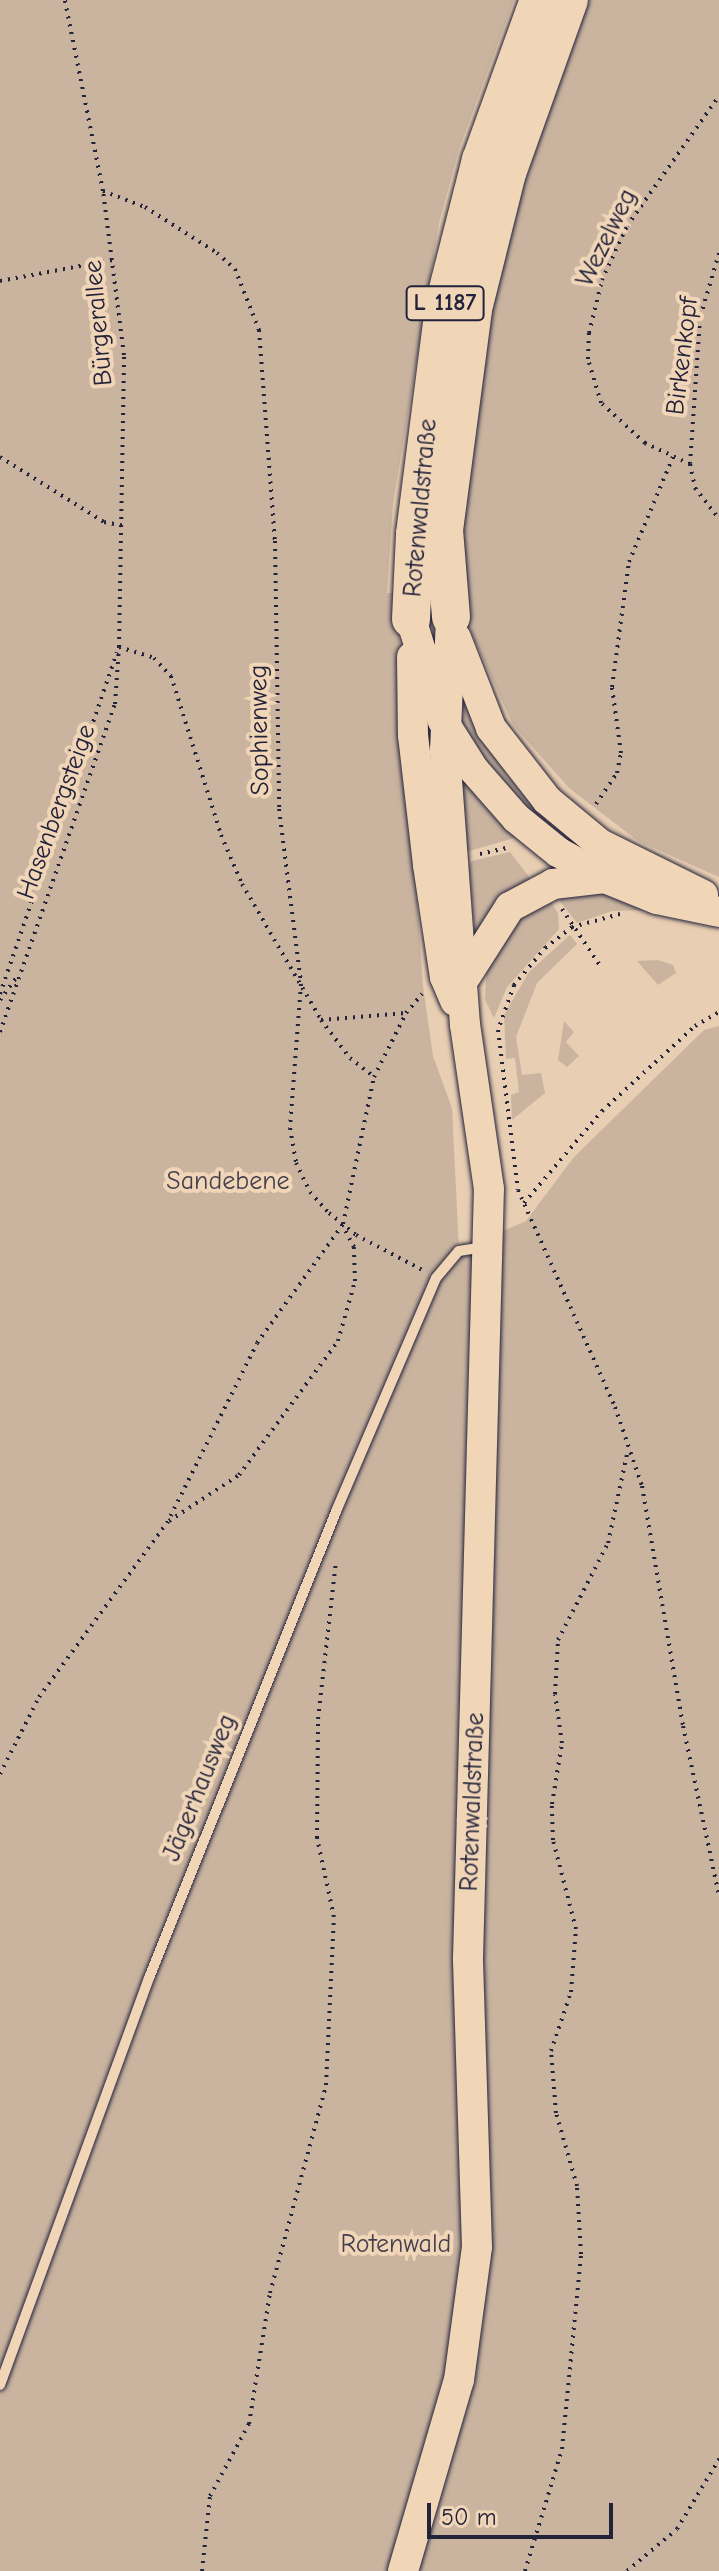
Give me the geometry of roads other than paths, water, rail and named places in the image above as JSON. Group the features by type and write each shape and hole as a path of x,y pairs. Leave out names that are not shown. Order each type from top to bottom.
{"highway":[{"name":"Rotenwaldstraße","path":"411,619 415,534 445,301 481,160 539,0"},
{"name":"Rotenwaldstraße","path":"451,617 444,530 473,309 507,173 569,0"}],"main road":[{"name":"Rotenwaldstraße","path":"403,2571 459,2380 477,2247 468,1958 489,1246 488,1161 465,1025 466,976 443,721 451,617"},
{"name":"Rotenwaldstraße","path":"451,617 459,654 484,715 547,800 611,851 719,903"},
{"name":"L 1187","path":"411,619 443,721 474,770 516,818 558,852 605,878 657,899 719,912"},
{"name":"Rotenwaldstraße","path":"411,619 413,735 429,872 445,977 465,1025"},
{"path":"466,976 510,907 553,884 605,878"}],"lane":[{"name":"Jägerhausweg","path":"0,2385 171,1921 279,1647 436,1278 459,1251 489,1246"}],"park label":[{"name":"Sandebene","path":"228,1182"},
{"name":"Rotenwald","path":"396,2245"}]}
